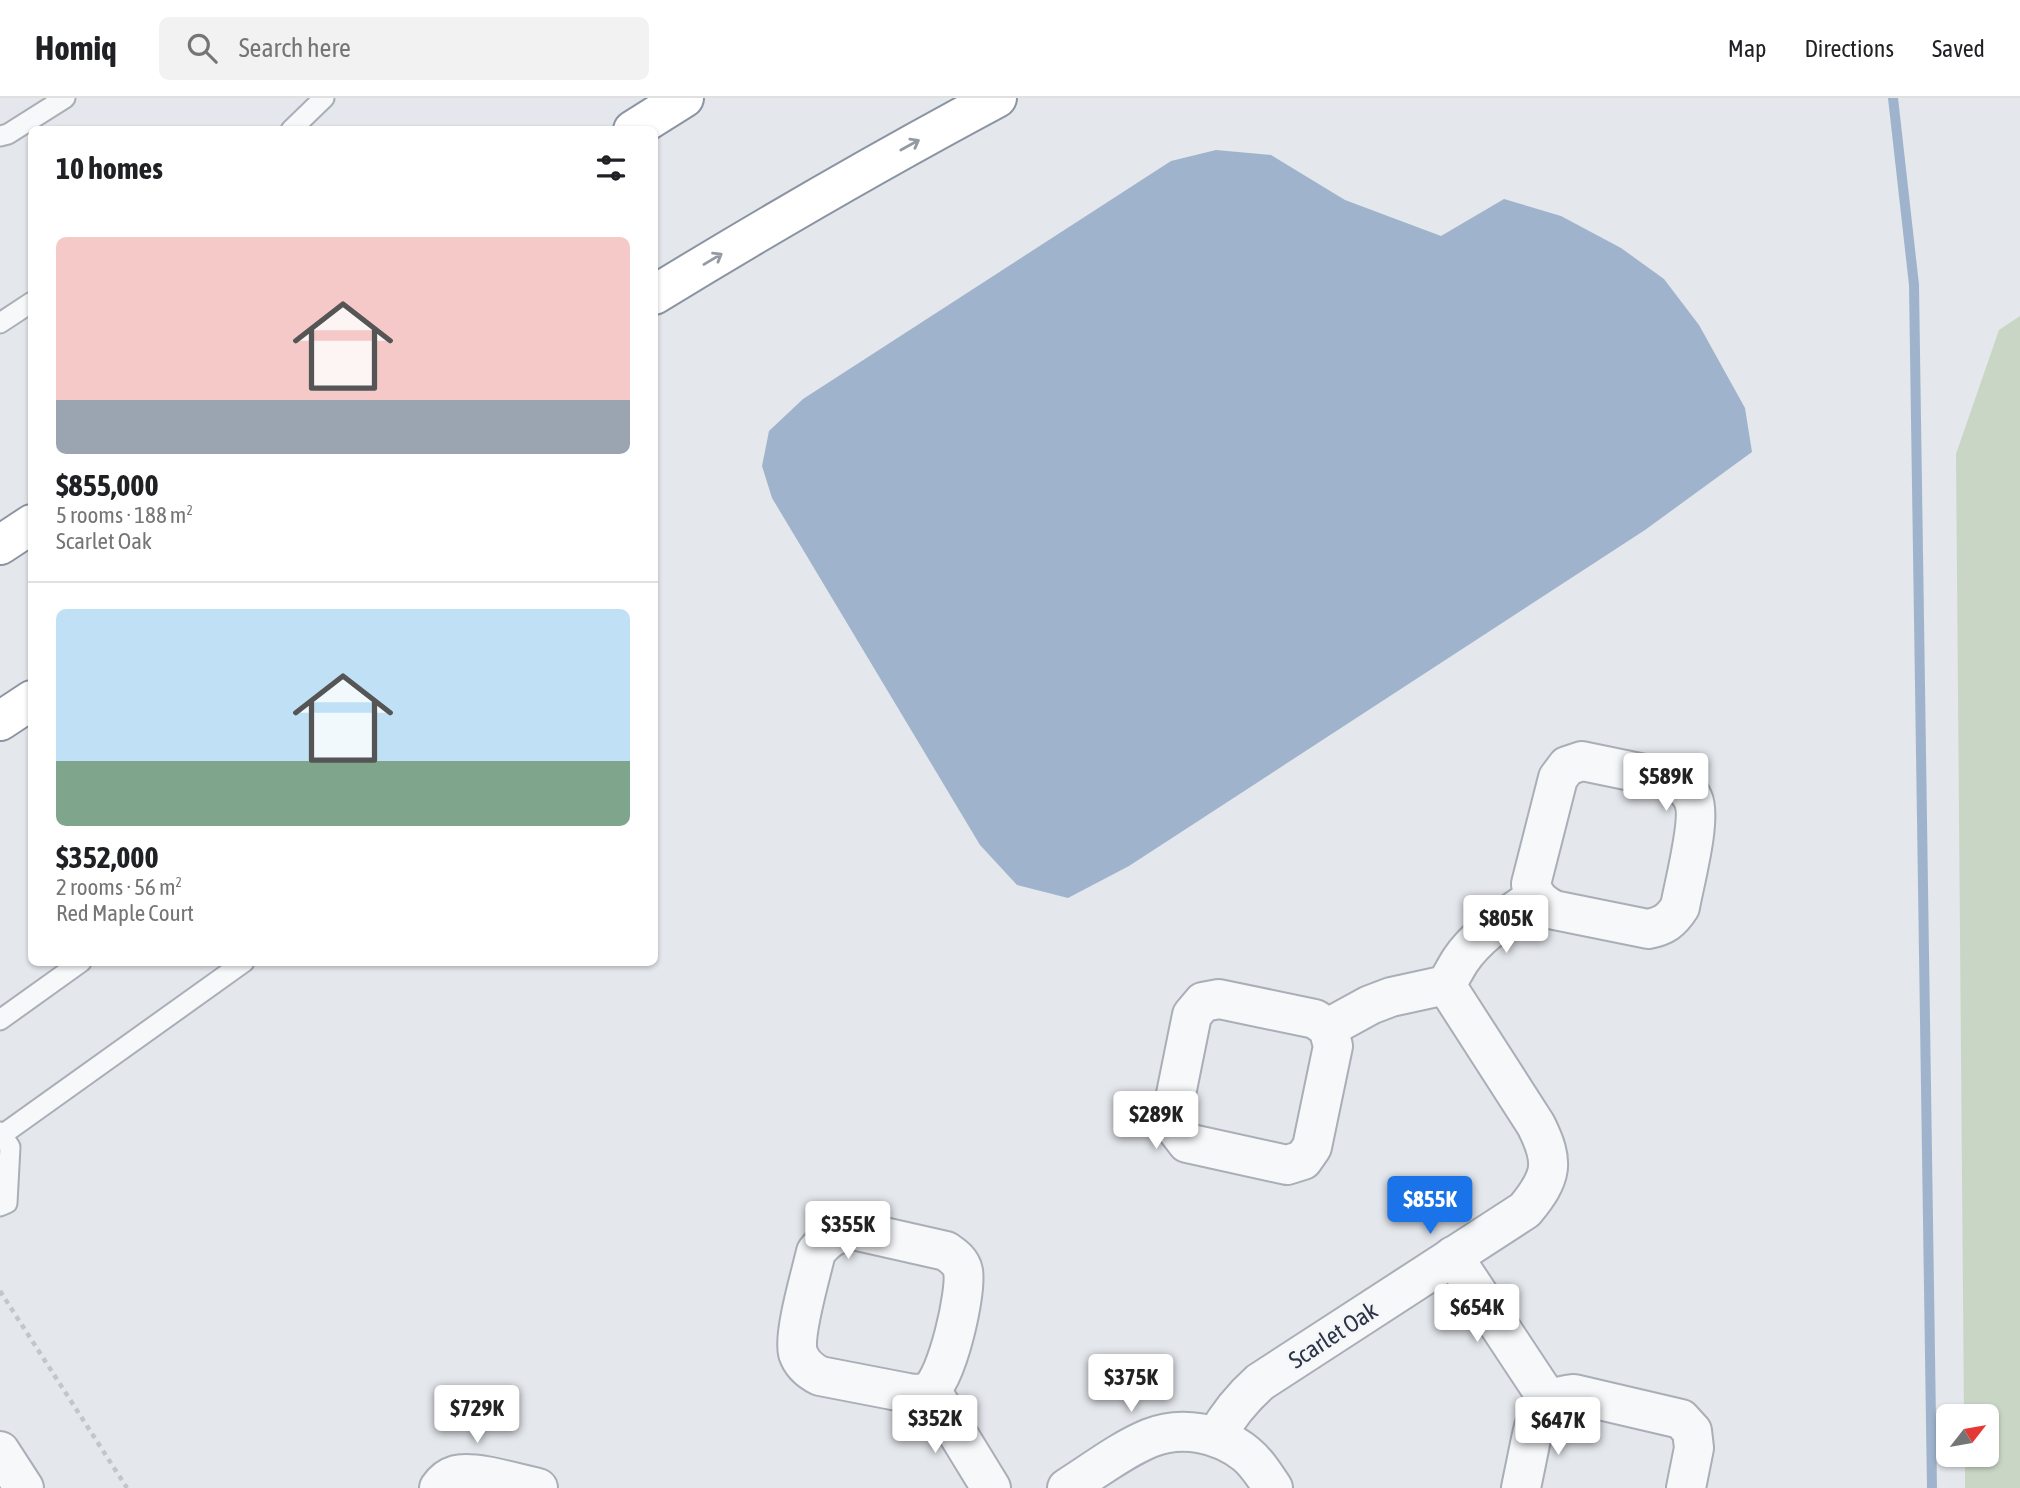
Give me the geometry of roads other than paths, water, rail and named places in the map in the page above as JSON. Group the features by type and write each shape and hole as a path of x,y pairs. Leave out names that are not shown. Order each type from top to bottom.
{"highway":[{"path":"640,126 684,98"},
{"path":"658,293 856,176 997,98"},
{"path":"0,545 28,527"},
{"path":"0,721 28,703"}],"street":[{"path":"1581,761 1674,780 1687,788 1694,800 1696,818 1680,907 1672,919 1661,926 1648,929 1554,910 1535,897 1531,884 1558,778 1567,766 1581,761"},
{"path":"1328,1028 1391,997 1446,985 1461,960 1477,942 1535,897"},
{"name":"Scarlet Oak","path":"1216,1437 1230,1413 1260,1382 1525,1210 1547,1178 1548,1160 1536,1125 1446,985"},
{"path":"1219,999 1315,1019 1328,1028 1334,1046 1312,1147 1303,1160 1287,1164 1187,1143 1177,1130 1172,1114 1192,1015 1203,1002 1219,999"},
{"path":"853,1230 946,1251 958,1259 963,1270 962,1302 953,1339 938,1380 931,1390 922,1394 908,1393 820,1376 807,1369 799,1356 797,1340 817,1252 825,1240 838,1233 853,1230"},
{"path":"1454,1256 1549,1401"},
{"path":"931,1390 991,1488"},
{"path":"1521,1488 1535,1422 1541,1409 1561,1395 1574,1394 1681,1419 1692,1431 1695,1448 1686,1488"},
{"path":"1067,1488 1132,1446 1153,1436 1195,1432 1216,1437 1248,1455 1273,1488"},
{"path":"0,1451 24,1488"},
{"path":"439,1488 454,1475 468,1473 538,1488"}],"lane":[{"path":"0,136 8,134 65,98"},
{"path":"295,126 324,98"},
{"path":"0,323 28,305"},
{"path":"0,1020 75,966"},
{"path":"0,1206 7,1203 10,1147 1,1133 238,966"}],"water":[{"path":"1216,150 1271,155 1345,200 1441,236 1504,199 1561,216 1621,248 1664,279 1699,325 1745,408 1752,452 1645,530 1129,866 1068,898 1017,885 980,845 772,498 762,466 769,431 803,399 1171,161"}],"waterway":[{"path":"1893,98 1914,285 1932,1488"}]}
